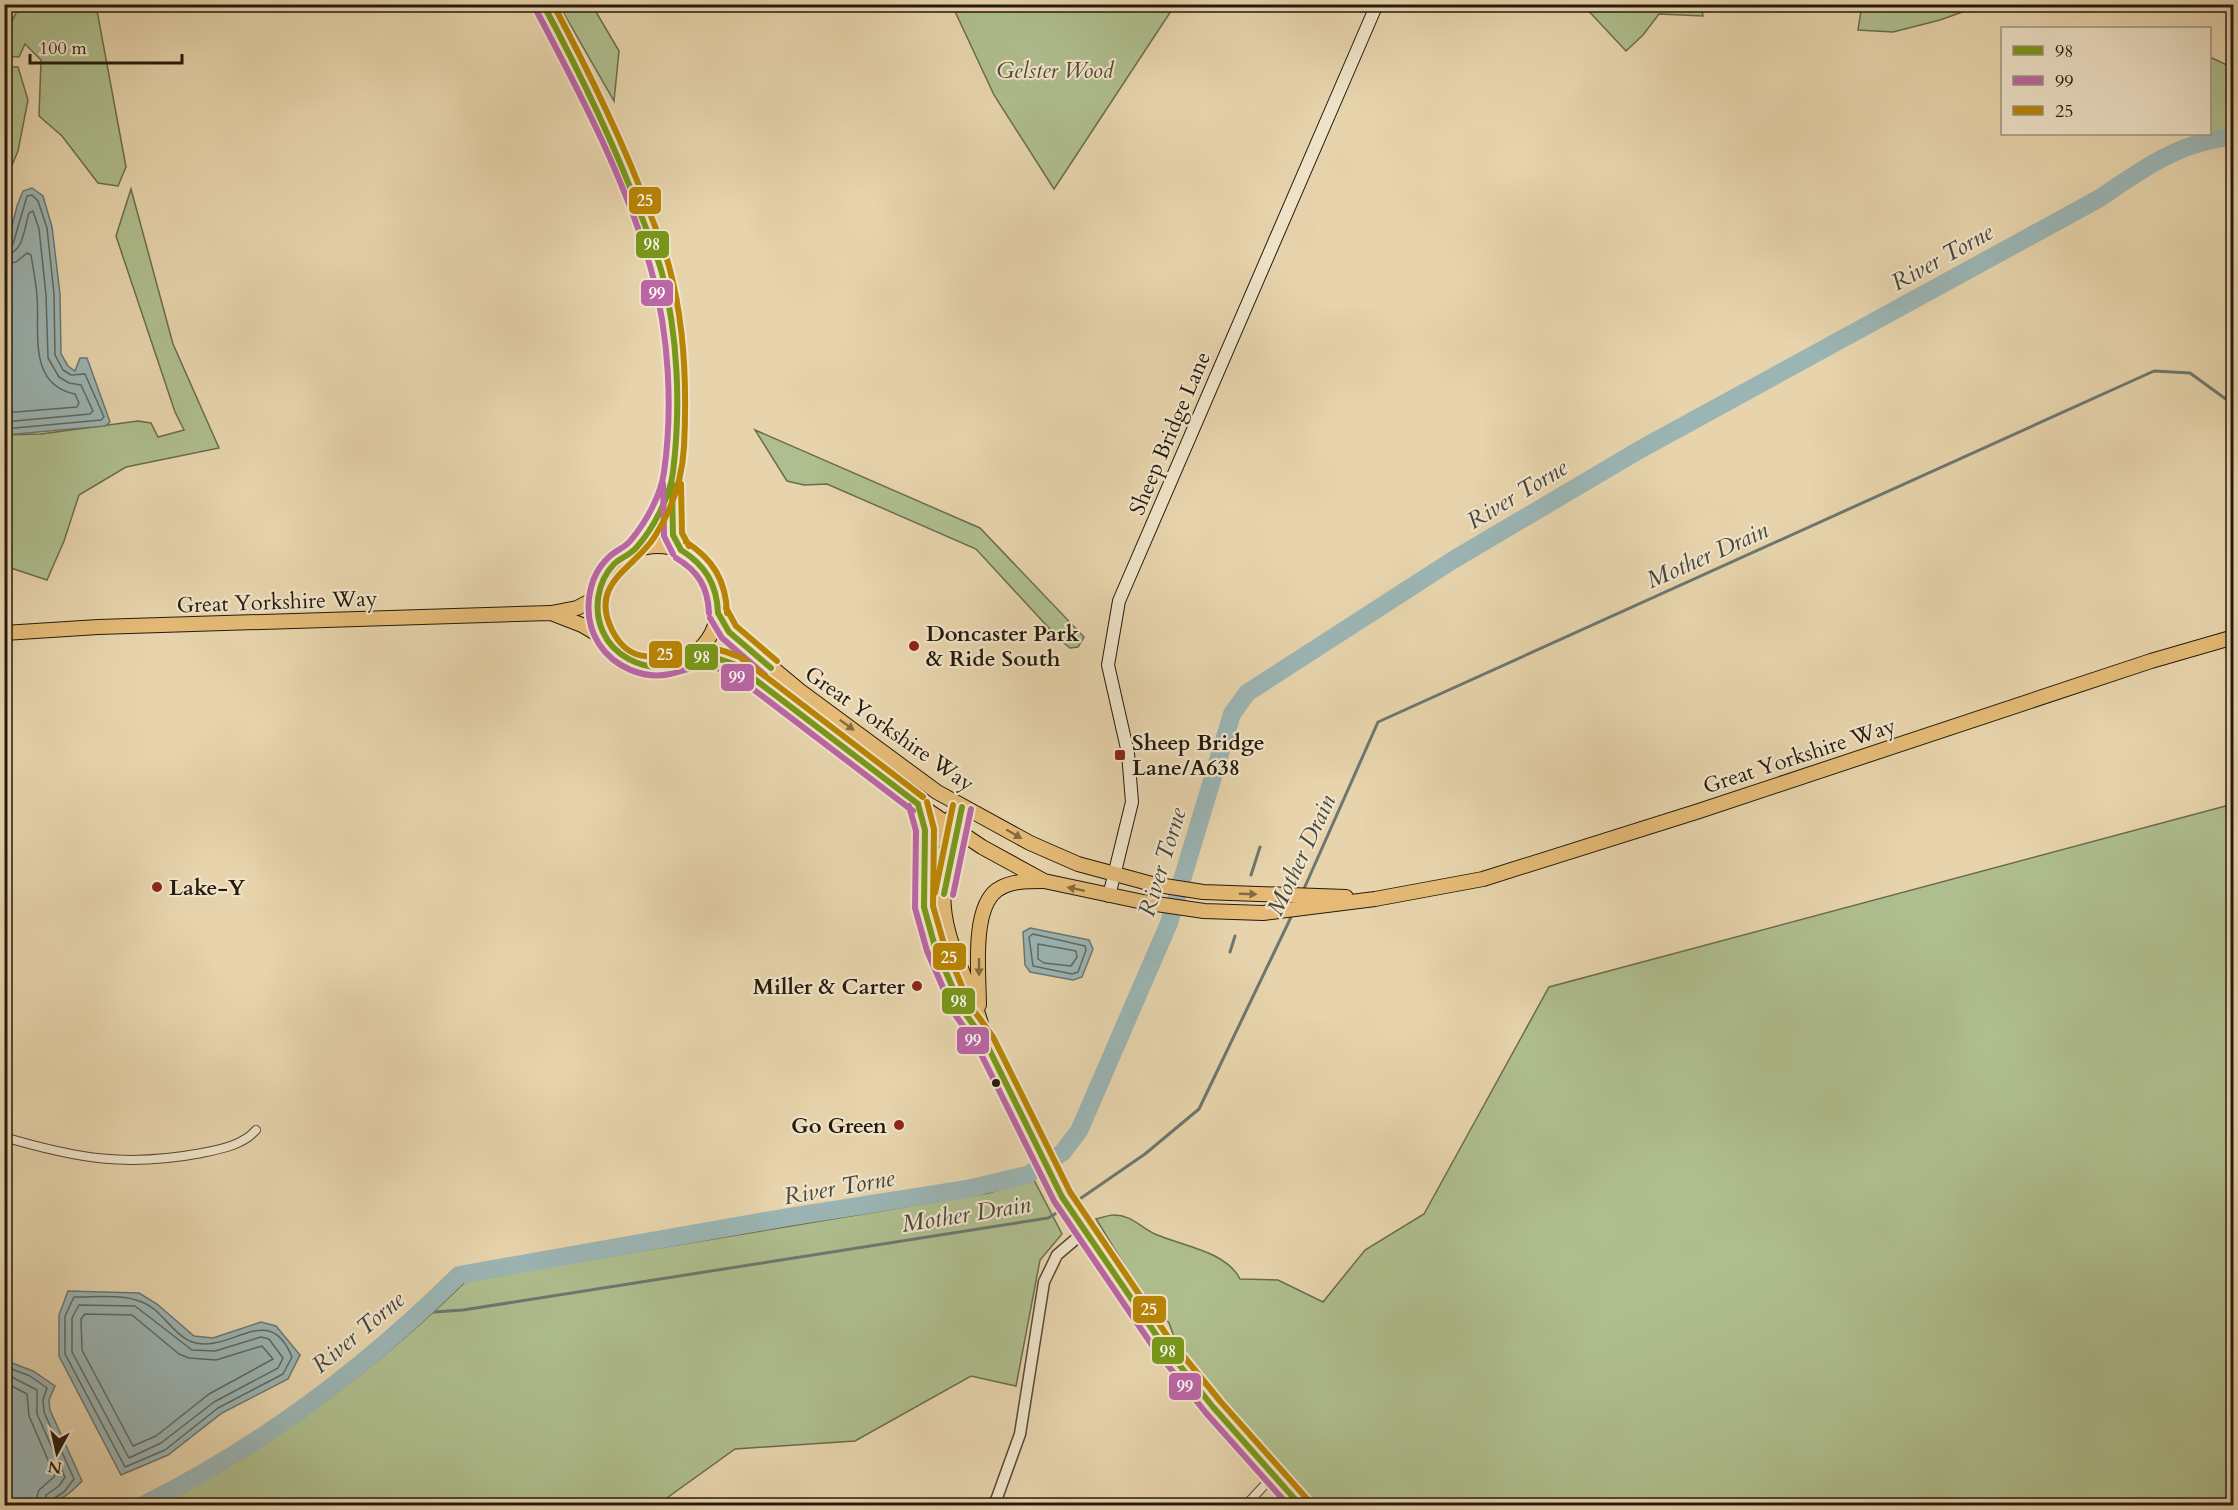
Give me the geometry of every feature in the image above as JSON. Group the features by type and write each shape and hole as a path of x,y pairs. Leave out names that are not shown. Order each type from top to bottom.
{"highway":[{"path":"543,4 590,95 630,187 661,272 677,376 672,484 673,535 681,550"},
{"path":"634,550 645,535 672,484"},
{"path":"649,546 665,546 681,550 704,566 711,578 717,591 718,613 708,640 687,659 663,667 650,666 626,658 608,640 597,612 598,597 606,574 619,560 634,550 649,546"},
{"name":"Great Yorkshire Way","path":"4,633 109,627 552,613 577,608 598,597"},
{"name":"Great Yorkshire Way","path":"552,613 582,625 608,640"},
{"name":"Great Yorkshire Way","path":"718,613 729,632 800,691 937,792 1039,847 1078,864 1152,884 1203,892 1375,898"},
{"name":"Great Yorkshire Way","path":"687,659 719,658 736,665 918,804 982,848 1044,881 1108,896 1204,911 1283,912 1483,879 1722,803 2151,661 2234,637"},
{"path":"918,804 925,830 923,887 928,928 962,1009 985,1041 1052,1179 1084,1232 1161,1342 1273,1476 1301,1506"},
{"path":"926,852 952,826 962,807"},
{"path":"952,826 944,885 945,918 961,971 979,1012 985,1041"},
{"path":"979,1012 980,921 990,897 1010,884 1044,881"}],"main road":[{"name":"Sheep Bridge Lane","path":"1108,896 1132,802 1128,753 1108,665 1119,601 1377,4"}],"street":[{"path":"4,1137 78,1158 162,1161 220,1149 249,1138 256,1130"},
{"path":"994,1506 1020,1434 1044,1282 1057,1255 1084,1232"},
{"path":"1245,1506 1273,1476"}],"green space":[{"path":"1862,4 1982,5 1940,20 1893,32 1858,30"},
{"path":"20,5 96,5 126,167 118,186 98,183 62,136 39,116 41,60 25,44 19,57 5,56 5,27 10,25"},
{"path":"559,5 592,5 619,51 614,101"},
{"name":"Gelster Wood","path":"952,5 1175,5 1054,189 994,95"},
{"path":"1583,5 1701,5 1703,16 1659,14 1643,35 1626,51"},
{"path":"2211,57 2233,68 2233,130 2211,133"},
{"path":"5,67 18,67 28,100 18,151 9,172 4,172"},
{"path":"131,189 173,344 219,448 126,467 79,495 64,541 47,580 11,568 5,559 4,435 41,434 138,421 151,423 158,437 184,430 175,412 116,236"},
{"path":"755,430 980,528 1084,637 1078,647 1070,648 1059,639 976,549 827,484 804,485 787,481"},
{"path":"2233,804 2233,1505 1313,1505 1216,1398 1175,1340 1169,1323 1143,1295 1096,1219 1112,1215 1126,1217 1155,1234 1214,1256 1225,1262 1240,1279 1278,1280 1323,1302 1365,1250 1424,1214 1549,987"},
{"path":"1033,1178 1062,1234 1040,1260 1016,1386 971,1376 855,1441 735,1449 657,1505 161,1505 243,1457 322,1403 397,1344 467,1280 989,1193"}],"water":[{"path":"32,188 43,196 52,227 60,294 61,354 68,366 75,371 80,358 87,358 110,422 105,426 5,435 5,254 23,191"},
{"path":"1030,928 1089,940 1093,949 1082,977 1073,980 1030,972 1025,965 1023,932"},
{"path":"68,1291 139,1293 157,1304 194,1336 213,1338 261,1322 276,1326 300,1355 288,1379 222,1413 168,1455 121,1475 59,1356 59,1315"},
{"path":"4,1360 33,1371 55,1386 49,1400 50,1410 82,1481 56,1502 39,1505 5,1505"}],"waterway":[{"name":"River Torne","path":"141,1506 227,1458 269,1432 309,1403 387,1342 459,1275 788,1217 967,1189 1027,1175 1062,1153 1079,1131 1169,923 1232,714 1247,693 1453,560 1641,449 2100,198 2163,158 2197,144 2234,137"},
{"name":"Mother Drain","path":"1303,891 1378,722 2154,371 2190,373 2234,405"},
{"path":"1251,875 1260,847"},
{"name":"Mother Drain","path":"1071,1205 1145,1154 1199,1109 1293,913"},
{"path":"1230,952 1235,936"},
{"name":"Mother Drain","path":"420,1313 463,1310 1048,1218 1065,1208"}],"transit line":[{"name":"98","path":"543,4 582,80 629,184 662,273 675,347 677,422 671,482 660,512 649,532 634,550 614,564 604,579 598,596 598,615 603,632 621,654 647,666 666,666 705,657 736,665 918,804"},
{"name":"25","path":"553,4 615,129 660,238 675,292 682,335 685,425 679,482 672,504 655,536 617,577 610,588 606,600 606,613 612,630 631,652 641,656 664,655 705,648 740,657 923,797"},
{"name":"99","path":"535,8 585,104 616,171 642,239 652,273 666,347 669,398 667,448 660,490 637,533 626,545 609,557 595,576 589,599 590,622 594,634 605,652 613,659 630,670 640,673 660,675 705,666 732,673 913,811"},
{"name":"99","path":"663,484 664,536 673,554"},
{"name":"98","path":"672,484 673,535 681,550"},
{"name":"25","path":"681,484 682,533 689,546"},
{"name":"25","path":"686,542 711,563 721,581 727,613"},
{"name":"98","path":"681,550 697,562 708,576 715,593 718,613"},
{"name":"99","path":"676,558 696,574 707,595 709,613"},
{"name":"25","path":"726,608 736,626 777,661"},
{"name":"98","path":"718,613 729,632 771,668"},
{"name":"99","path":"710,618 722,638 765,675"},
{"name":"25","path":"927,802 934,829 933,906 944,944 970,1005 993,1037 1070,1192 1168,1337 1220,1401 1308,1500"},
{"name":"98","path":"918,804 925,830 924,907 935,947 962,1009 985,1041 1062,1197 1161,1342 1213,1407 1301,1506"},
{"name":"25","path":"935,893 953,805"},
{"name":"99","path":"909,806 916,831 915,908 927,951 954,1013 977,1046 1054,1201 1154,1348 1206,1413 1289,1506"},
{"name":"98","path":"944,894 962,807"},
{"name":"99","path":"953,895 971,809"}],"place":[{"name":"Doncaster Park & Ride South","path":"914,646"},
{"name":"Sheep Bridge Lane/A638","path":"1120,755"},
{"name":"Lake-Y","path":"157,887"},
{"name":"Miller & Carter","path":"917,986"},
{"name":"Go Green","path":"899,1125"}]}
